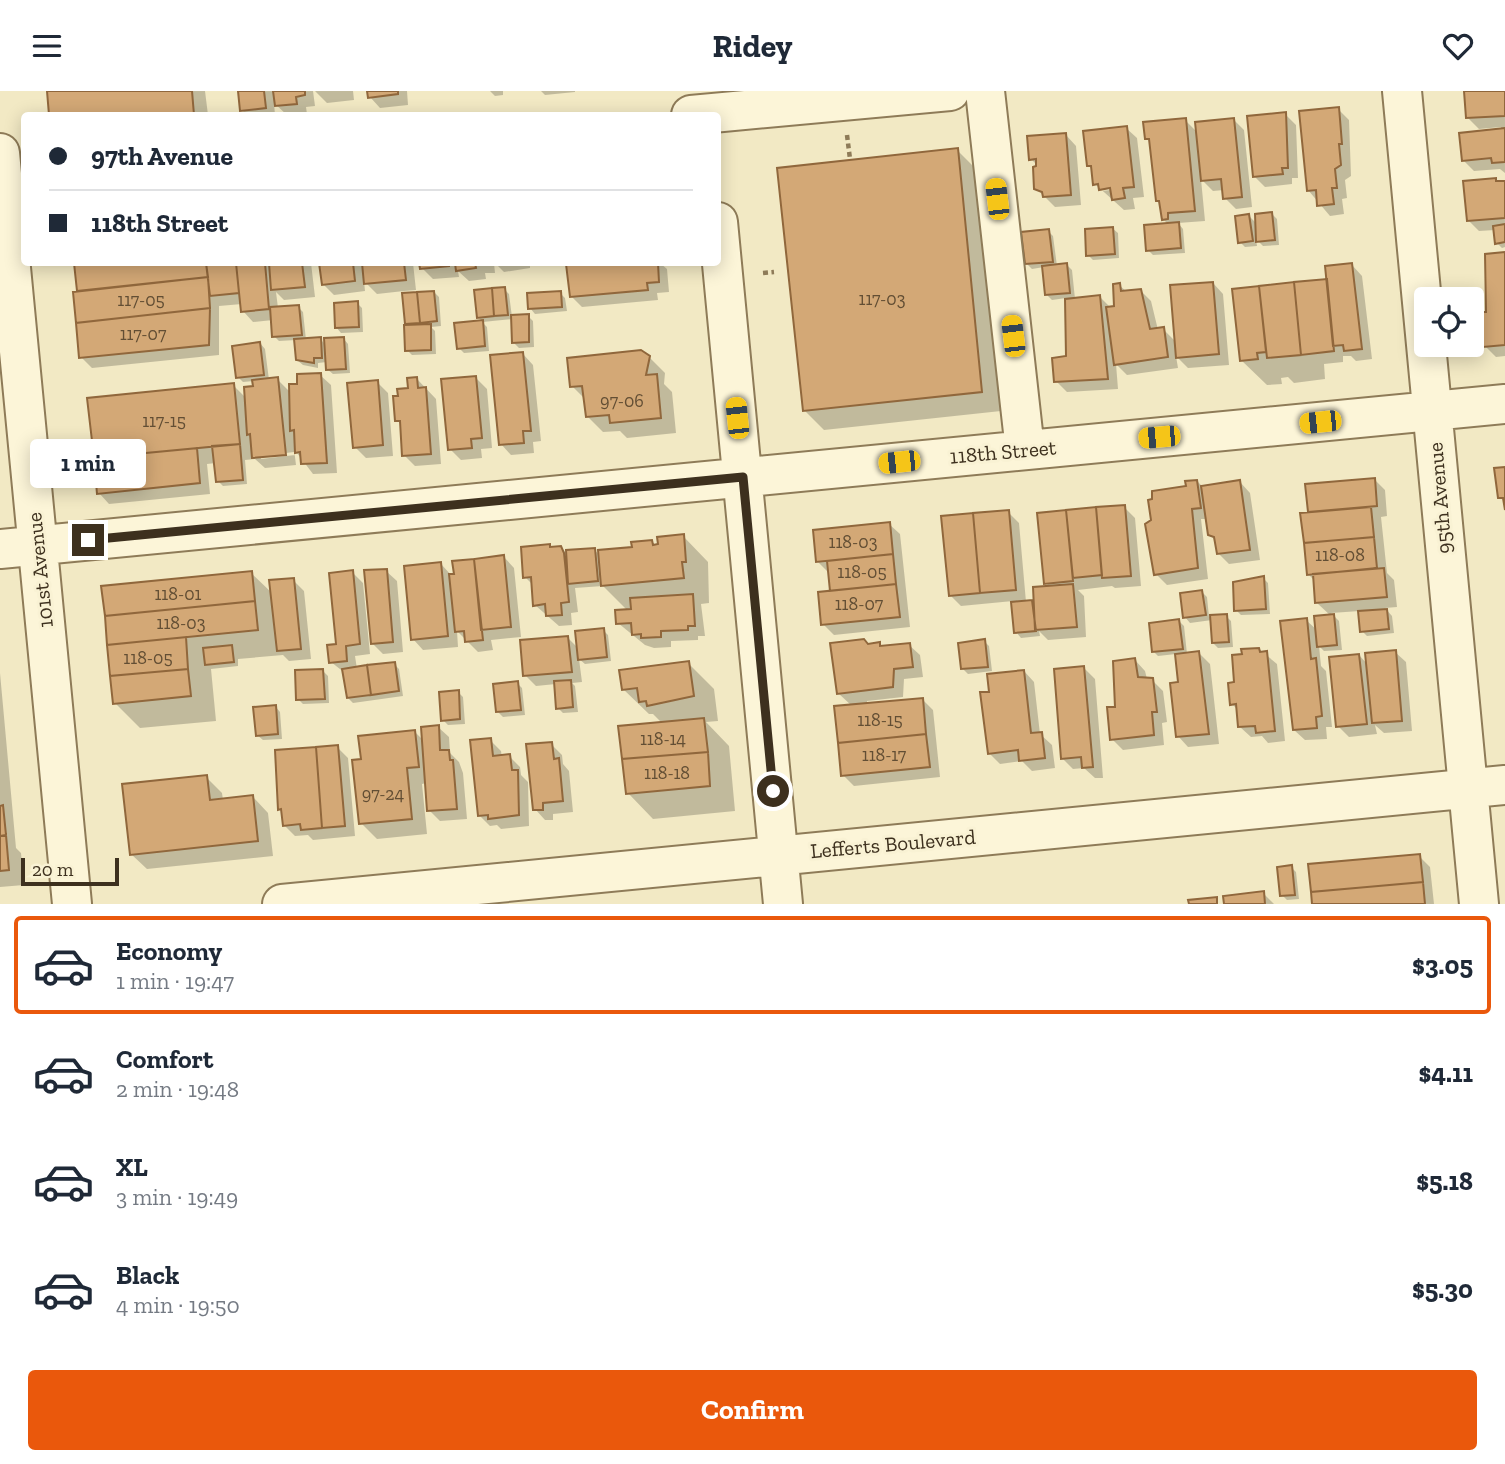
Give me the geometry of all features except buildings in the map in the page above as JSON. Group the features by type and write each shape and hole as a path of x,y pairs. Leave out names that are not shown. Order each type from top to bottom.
{"street":[{"path":"721,113 950,91"},
{"path":"985,91 1025,450"},
{"name":"95th Avenue","path":"1402,91 1432,411 1487,787 1479,904"},
{"name":"101st Avenue","path":"7,174 12,397 38,545 72,904"},
{"path":"721,253 783,904"},
{"name":"118th Street","path":"0,548 1505,404"},
{"name":"Lefferts Boulevard","path":"282,904 1487,787"}],"path":[{"path":"849,146 850,159"},
{"path":"762,274 774,272"}],"route":[{"path":"88,540 743,477 773,791"}]}
